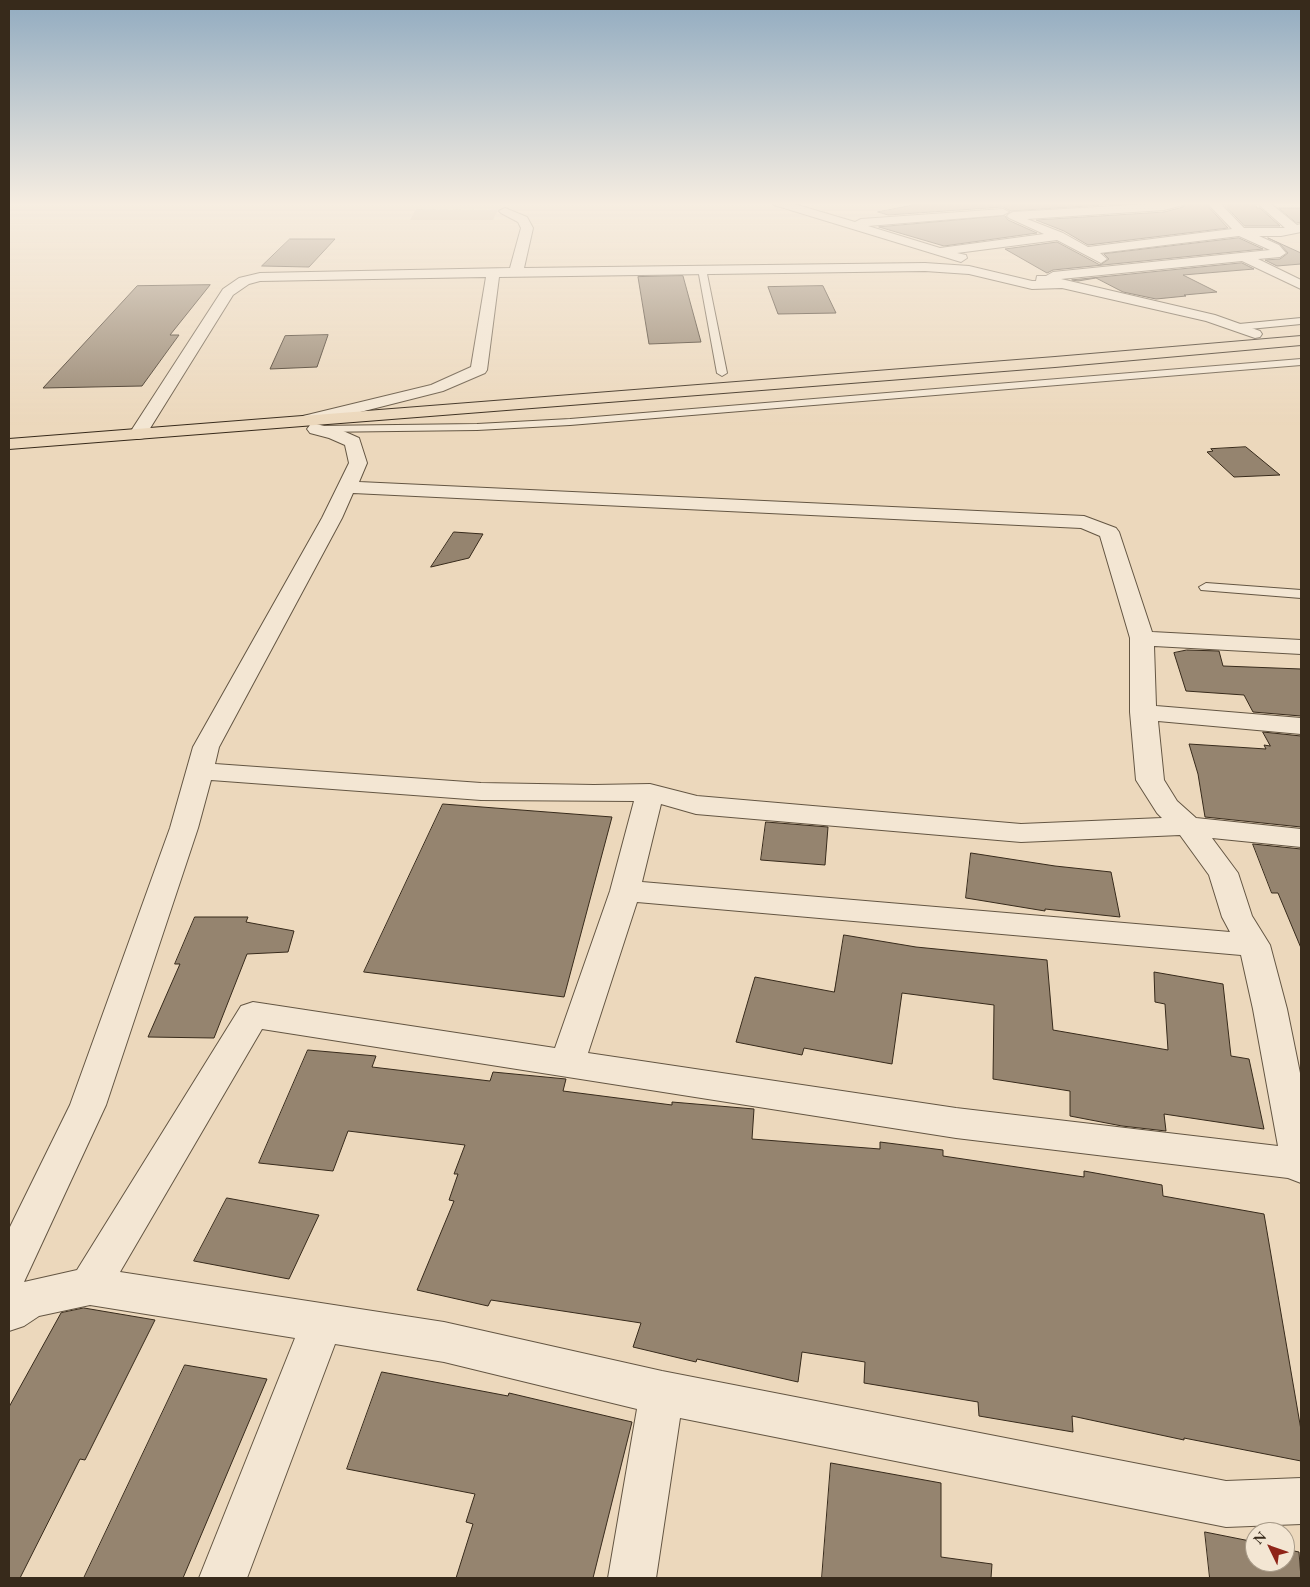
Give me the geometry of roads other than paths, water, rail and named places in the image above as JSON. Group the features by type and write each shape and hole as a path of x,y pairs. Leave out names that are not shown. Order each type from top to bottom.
{"highway":[{"path":"9,444 138,434 313,425 482,396 722,373 1301,331"},
{"path":"9,454 313,425 698,394 1301,340"},
{"path":"698,394 1301,351"}],"street":[{"path":"138,434 228,292 244,281 260,277"},
{"path":"313,425 437,388 479,370 492,277"},
{"path":"999,277 1032,285 1060,284"},
{"path":"1036,277 1210,318 1255,334"},
{"path":"1285,277 1301,285"},
{"path":"9,1270 88,1105 184,828 206,747 332,518 358,463 353,442 313,425"},
{"path":"90,1286 253,1015 956,1123 1301,1166 1270,1009 1254,944 1237,917 1222,873 1188,826 1166,807 1150,780 1144,712 1142,638 1109,532 1084,522 347,487"},
{"path":"1142,638 1301,647"},
{"path":"1144,712 1301,726"},
{"path":"199,771 410,788 598,794 650,792 696,805 1021,833 1188,826 1301,838"},
{"path":"568,1062 624,891 650,792"},
{"path":"624,891 1254,944"},
{"path":"9,1312 30,1299 90,1286 444,1342 662,1393 1226,1504 1301,1501"},
{"path":"223,1578 322,1322"},
{"path":"632,1578 662,1393"}],"lane":[{"path":"704,277 722,373"},
{"path":"1239,327 1301,321"},
{"path":"313,425 477,427 570,422 1301,362"},
{"path":"1206,587 1301,594"}]}
